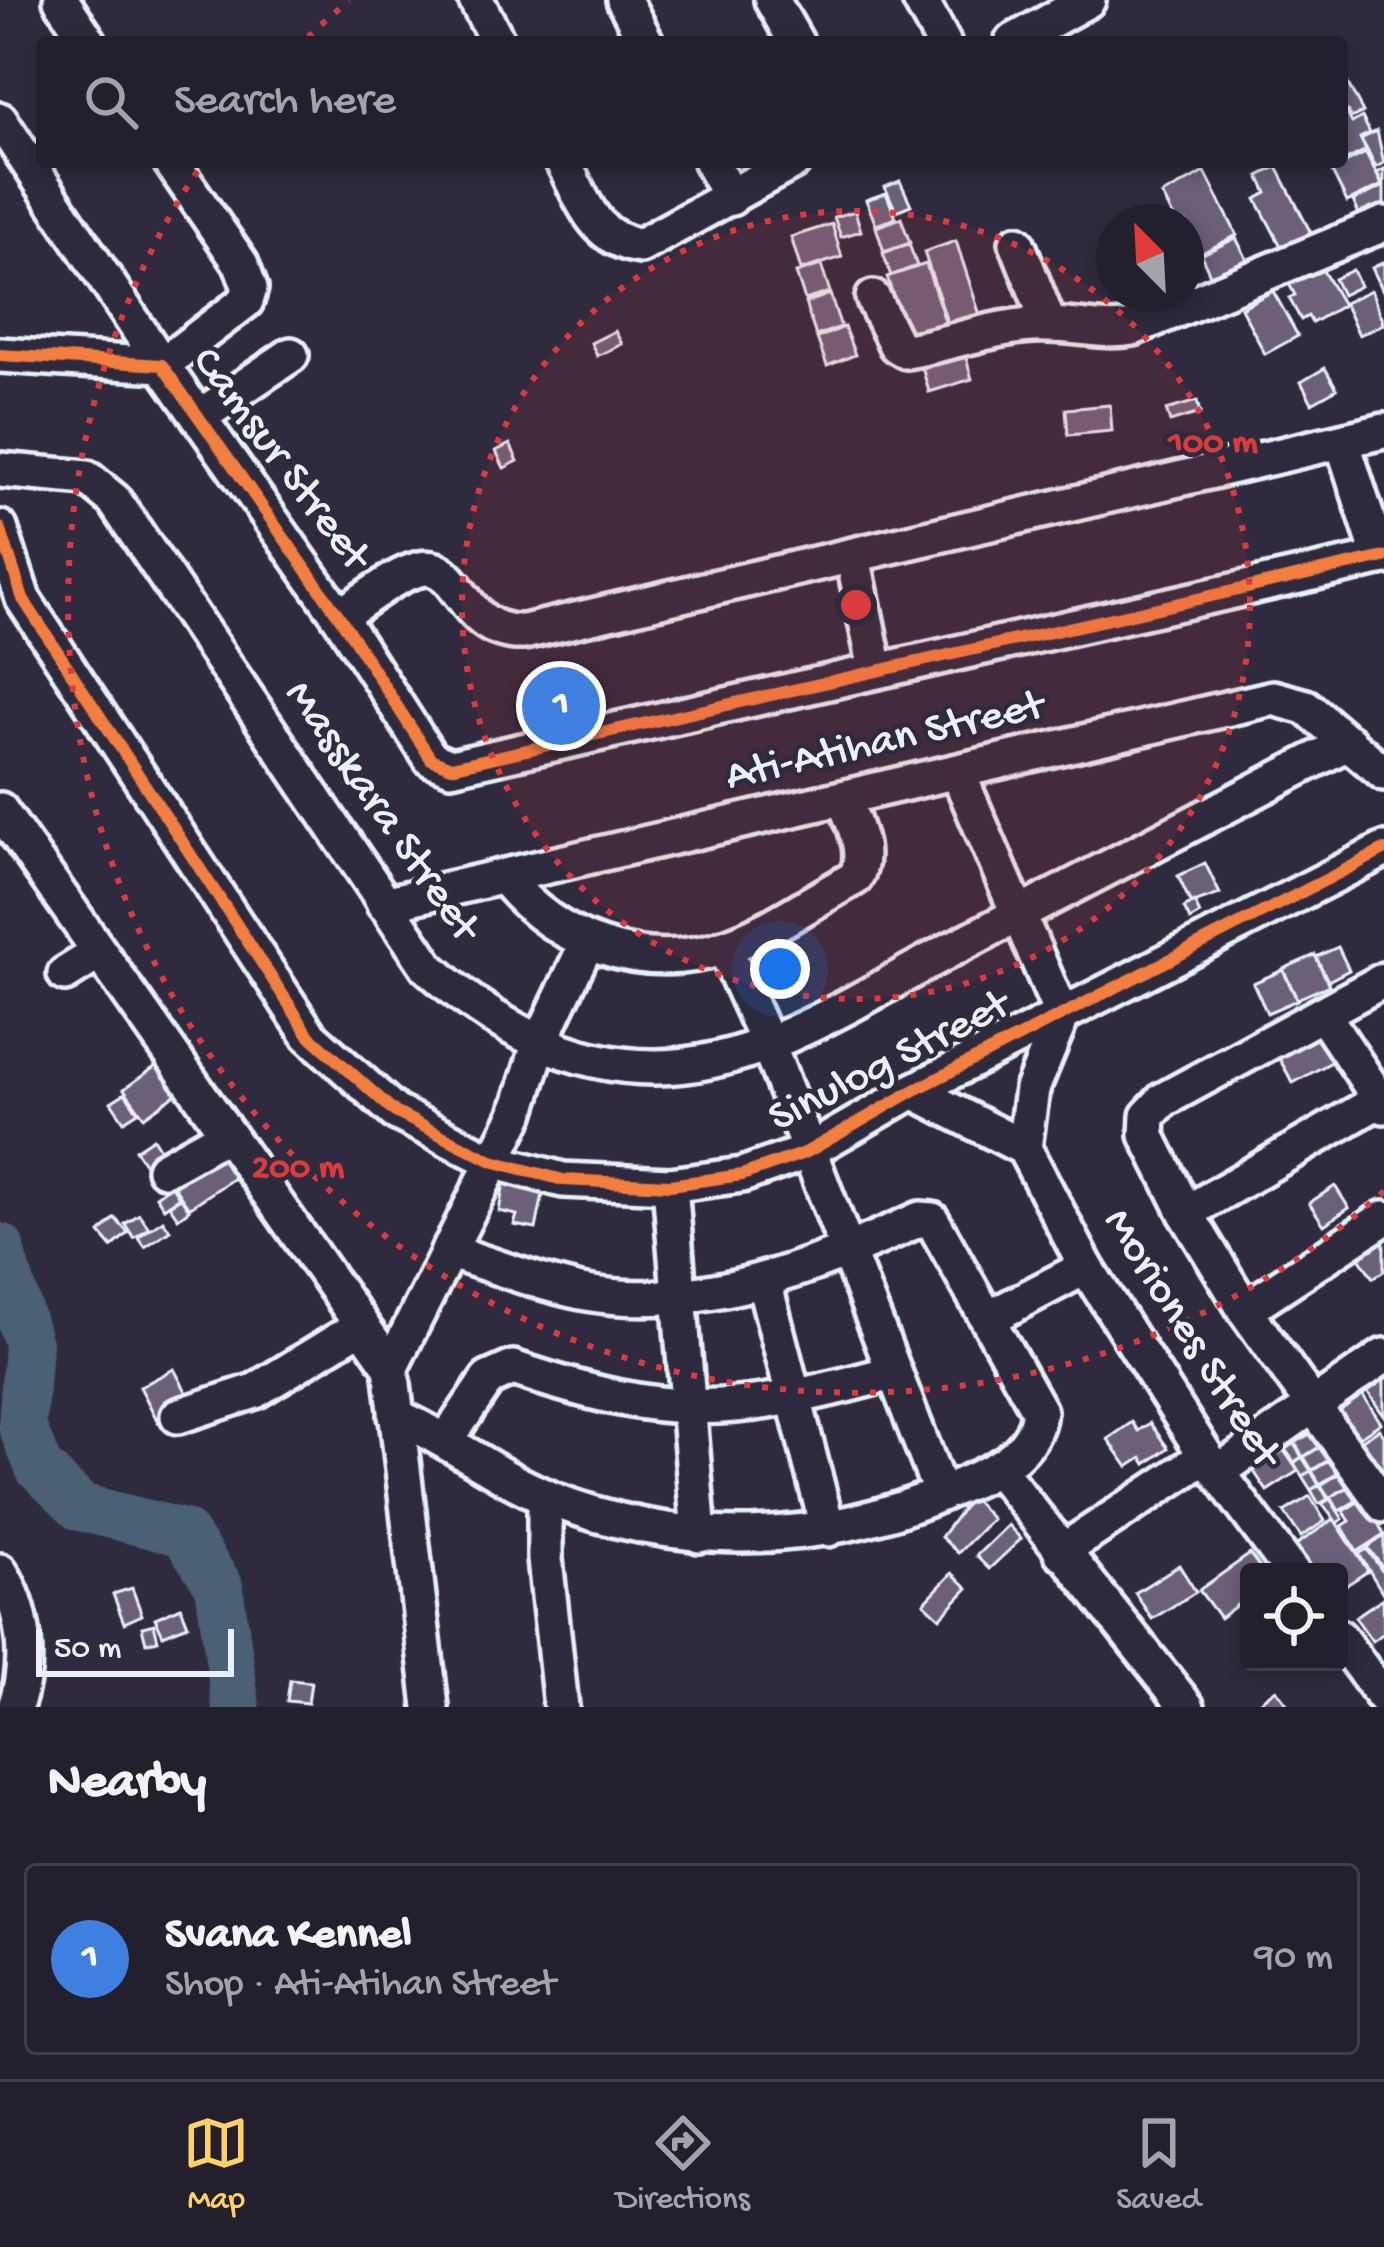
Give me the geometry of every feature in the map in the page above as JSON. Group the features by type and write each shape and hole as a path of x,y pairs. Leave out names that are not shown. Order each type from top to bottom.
{"street":[{"path":"61,0 85,36"},
{"path":"476,0 495,36"},
{"path":"624,0 643,36"},
{"path":"772,0 793,36"},
{"path":"920,0 941,36"},
{"path":"1022,36 1076,3"},
{"path":"0,120 162,365 245,301 250,288 241,264 175,168"},
{"path":"566,168 599,230 614,242 640,246 783,168"},
{"path":"714,168 731,198"},
{"path":"873,298 896,345 906,351 1048,324 1101,333 1133,328 1384,224"},
{"path":"1017,243 1048,324"},
{"name":"Camsur Street","path":"4,349 162,365 339,616 431,759 451,767 469,767 876,670 1382,558"},
{"path":"199,417 291,355"},
{"path":"339,616 416,569 434,568 447,576 484,626 499,633 854,557 1384,431"},
{"path":"1342,441 1382,558"},
{"name":"Masskara Street","path":"0,470 99,484 428,967 456,992 539,1045 660,1067 768,1044 1349,742"},
{"name":"Sinulog Street","path":"0,527 23,599 308,1035 395,1112 492,1161 563,1180 670,1185 742,1175 807,1152 913,1091 1384,850"},
{"path":"854,557 876,670"},
{"name":"Ati-Atihan Street","path":"383,904 1273,698 1306,707 1384,772"},
{"path":"913,1091 1024,1148 1032,1089 1062,1016 958,773"},
{"path":"504,877 530,910 587,943 676,956 724,947 855,878 863,865 861,846 844,799"},
{"path":"0,810 391,1367 431,1707"},
{"path":"391,1367 517,1114 539,1045 587,943"},
{"path":"724,947 768,1044 940,1494"},
{"path":"65,974 97,954"},
{"path":"1381,1495 1245,1310 1186,1213 1147,1135 1148,1116 1163,1100 1384,980"},
{"path":"1186,1213 1382,1103 1323,1014"},
{"path":"164,1169 224,1135"},
{"name":"Moriones Street","path":"1024,1148 1085,1268 1212,1464 1285,1563"},
{"path":"670,1185 699,1535"},
{"path":"1245,1310 1384,1218"},
{"path":"396,1416 448,1438 545,1496 622,1521 699,1535 828,1529 940,1494 998,1469 1037,1432 1040,1411 932,1220 920,1219 848,1252 764,1282 678,1293 580,1292 448,1251"},
{"path":"989,1318 1085,1268"},
{"path":"764,1282 828,1529"},
{"path":"178,1417 255,1391 361,1326"},
{"path":"1061,1552 1314,1404 1384,1356"},
{"path":"448,1438 488,1379 513,1368 578,1390 687,1409 791,1400 891,1372"},
{"path":"998,1469 1187,1707"},
{"path":"545,1496 545,1559 560,1707"},
{"path":"0,1571 17,1607 24,1649 15,1707"},
{"path":"1348,1648 1384,1698"}],"building":[{"path":"1348,84 1363,112 1351,118 1348,111"},
{"path":"1348,115 1352,123 1362,117 1370,133 1360,138 1366,150 1348,159"},
{"path":"1377,131 1384,163 1376,167 1361,139"},
{"path":"1366,153 1382,185 1347,202 1331,170 1348,168 1348,162"},
{"path":"1278,168 1312,235 1283,250 1256,199 1267,193 1259,176"},
{"path":"1205,172 1237,235 1204,252 1204,204 1167,204 1162,195"},
{"path":"900,181 911,205 896,211 885,187"},
{"path":"1384,186 1384,205 1360,216 1353,201"},
{"path":"886,193 896,218 876,225 866,200"},
{"path":"855,211 861,231 841,237 834,217"},
{"path":"901,218 910,243 884,252 876,227"},
{"path":"832,224 842,257 801,270 791,237"},
{"path":"1236,238 1249,263 1213,281 1204,254"},
{"path":"956,241 981,318 949,328 924,252"},
{"path":"909,244 917,266 891,276 883,253"},
{"path":"1384,262 1384,293 1372,268"},
{"path":"926,264 947,327 908,340 887,277"},
{"path":"1319,264 1343,305 1312,323 1308,316 1301,320 1289,298 1295,295 1288,282"},
{"path":"821,265 830,292 805,300 796,273"},
{"path":"1353,270 1360,286 1342,295 1334,279"},
{"path":"1371,290 1384,324 1359,335 1344,303"},
{"path":"1273,291 1298,336 1265,354 1241,308"},
{"path":"830,294 841,327 816,336 805,303"},
{"path":"844,327 855,355 827,366 817,338"},
{"path":"615,331 622,344 597,356 591,343"},
{"path":"964,351 972,379 929,392 921,363"},
{"path":"1325,368 1337,389 1312,403 1301,382"},
{"path":"1197,401 1200,413 1170,422 1166,410"},
{"path":"1110,405 1112,431 1068,435 1066,409"},
{"path":"510,444 518,461 504,468 496,451"},
{"path":"1205,863 1220,894 1191,904 1178,876"},
{"path":"1194,902 1200,914 1190,920 1184,908"},
{"path":"1338,947 1349,970 1328,981 1316,957"},
{"path":"1315,955 1329,985 1297,999 1283,969"},
{"path":"1283,970 1297,1000 1267,1013 1253,983"},
{"path":"1320,1028 1337,1059 1293,1083 1276,1053"},
{"path":"163,1061 183,1089 144,1117 124,1089"},
{"path":"125,1093 138,1112 124,1121 111,1102"},
{"path":"153,1138 164,1156 147,1167 135,1150"},
{"path":"223,1148 247,1176 237,1182 234,1178 189,1208 172,1183"},
{"path":"504,1182 544,1189 536,1229 514,1225 517,1215 499,1211"},
{"path":"171,1185 179,1197 164,1208 156,1196"},
{"path":"1335,1186 1349,1208 1324,1225 1309,1203"},
{"path":"181,1198 189,1210 178,1218 169,1205"},
{"path":"139,1214 149,1228 134,1238 125,1224"},
{"path":"115,1218 128,1233 112,1247 100,1233"},
{"path":"163,1220 170,1230 145,1247 138,1237"},
{"path":"1384,1221 1384,1271 1373,1278 1350,1244"},
{"path":"174,1369 193,1404 158,1422 140,1387"},
{"path":"1384,1376 1384,1416 1365,1388"},
{"path":"1361,1392 1381,1423 1355,1440 1335,1410"},
{"path":"1132,1422 1138,1431 1150,1423 1168,1448 1146,1464 1142,1458 1128,1467 1108,1439"},
{"path":"1318,1429 1326,1443 1303,1457 1295,1443"},
{"path":"1379,1429 1384,1436 1384,1477 1359,1442"},
{"path":"1326,1443 1335,1456 1312,1470 1304,1457"},
{"path":"1294,1444 1302,1457 1294,1462 1285,1449"},
{"path":"1283,1449 1298,1471 1267,1491 1253,1470"},
{"path":"1302,1457 1311,1471 1302,1476 1294,1463"},
{"path":"1335,1457 1343,1470 1320,1484 1312,1471"},
{"path":"1311,1471 1319,1485 1311,1490 1302,1476"},
{"path":"1343,1471 1352,1484 1329,1498 1321,1485"},
{"path":"1354,1484 1362,1497 1339,1511 1331,1497"},
{"path":"1320,1485 1328,1499 1319,1504 1311,1490"},
{"path":"1310,1496 1325,1521 1301,1537 1284,1512"},
{"path":"971,1497 992,1519 958,1553 941,1537"},
{"path":"1366,1497 1384,1535 1357,1552 1342,1526 1350,1521 1343,1511"},
{"path":"1330,1499 1343,1519 1337,1523 1322,1504"},
{"path":"1334,1519 1368,1571 1348,1584 1348,1563 1304,1563 1293,1547"},
{"path":"1008,1525 1021,1539 989,1569 976,1556"},
{"path":"1384,1536 1384,1570 1368,1547"},
{"path":"1367,1549 1384,1574 1384,1595 1359,1554"},
{"path":"1250,1554 1256,1563 1240,1563 1240,1603 1220,1618 1199,1590"},
{"path":"1179,1565 1196,1592 1152,1619 1135,1593"},
{"path":"952,1573 968,1588 940,1618 924,1603"},
{"path":"132,1588 142,1615 124,1623 113,1594"},
{"path":"1383,1598 1384,1633 1372,1641 1355,1617"},
{"path":"181,1607 188,1625 163,1635 155,1618"},
{"path":"154,1624 158,1640 146,1643 142,1627"},
{"path":"290,1680 311,1682 308,1703 287,1701"},
{"path":"1276,1689 1289,1707 1252,1707"}],"waterway":[{"path":"0,1247 28,1344 22,1426 39,1468 80,1507 184,1533 219,1586 236,1707"}],"cycle path":[{"path":"0,355 162,365 339,616 431,759 451,767 1384,557"},
{"path":"0,528 23,599 309,1035 395,1112 492,1161 563,1180 670,1185 742,1175 807,1152 913,1091 1384,850"}],"place":[{"name":"Svana Kennel","path":"561,706"}]}
